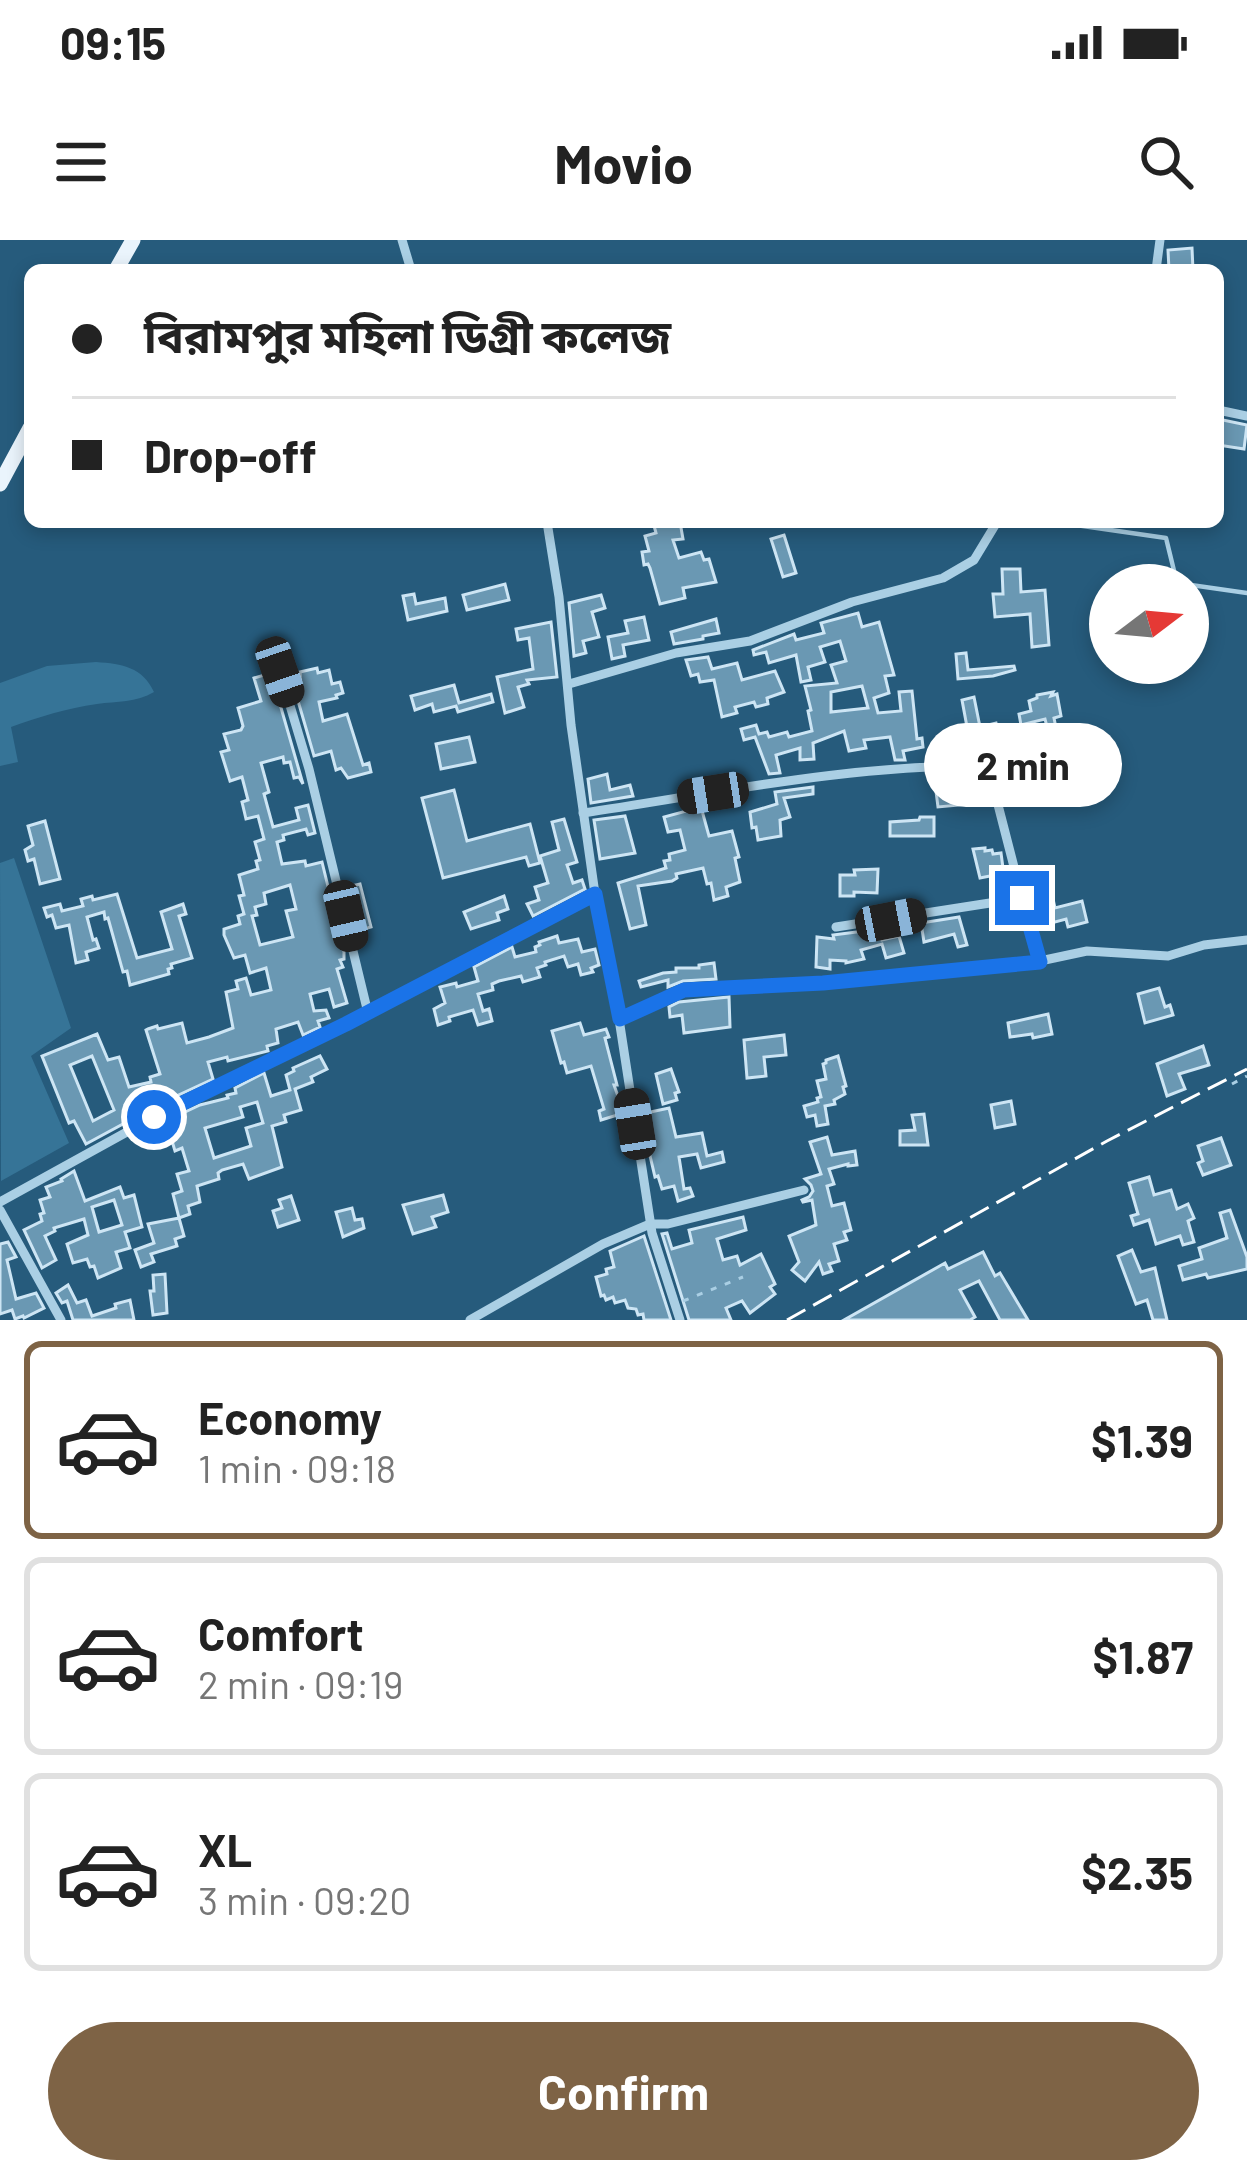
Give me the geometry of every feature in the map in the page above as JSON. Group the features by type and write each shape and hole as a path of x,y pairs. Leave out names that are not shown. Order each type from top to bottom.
{"main road":[{"path":"0,484 24,439"}],"street":[{"path":"548,528 583,814 650,1224 680,1320"},
{"path":"569,684 676,653 750,641 852,602 943,578 974,560 993,528"},
{"path":"280,672 315,789 368,1013"},
{"path":"583,814 798,780 939,765 988,766 1040,962"},
{"path":"61,1320 0,1206 154,1117 368,1013 595,894"},
{"path":"836,927 1022,898"},
{"path":"620,1019 684,990 823,983 1040,962 1087,950 1168,956 1204,944 1247,940"},
{"path":"470,1320 603,1244 650,1224 668,1224 804,1190"}],"lane":[{"path":"1097,528 1166,538 1177,583 1247,593"}],"path":[{"path":"1232,1084 1247,1076"},
{"path":"676,1304 743,1277"}],"shaded area":[{"path":"96,662 131,668 154,692 133,700 64,710 11,727 18,762 0,766 0,683 47,666"},
{"path":"14,858 71,1028 31,1056 69,1143 1,1181 0,863"}],"building":[{"path":"1192,248 1193,264 1169,264 1168,250"},
{"path":"1224,420 1247,425 1244,449 1224,446"},
{"path":"655,528 681,528 683,539 673,540 679,558 701,552 704,560 709,559 716,582 683,588 685,598 660,604 642,552 649,551 645,536 656,533"},
{"path":"784,535 796,573 783,577 771,539"},
{"path":"1002,569 1020,569 1021,592 1045,590 1049,645 1032,647 1030,614 995,617 993,594 1003,594"},
{"path":"505,584 509,600 467,610 463,595"},
{"path":"414,594 416,604 445,598 447,611 408,620 403,596"},
{"path":"601,595 605,608 592,612 599,637 583,641 586,653 574,656 569,603"},
{"path":"858,613 862,627 879,622 894,675 885,676 889,693 874,698 878,713 901,711 899,692 912,691 917,739 922,738 923,747 903,751 905,760 895,760 890,737 864,740 866,748 849,751 844,731 813,743 814,759 800,760 800,748 776,755 780,773 769,774 755,737 744,740 741,729 756,725 759,734 767,732 769,737 812,731 805,686 837,683 831,665 846,661 840,641 820,647 825,662 808,667 811,680 801,682 796,655 769,663 766,652 754,655 753,650 794,634 796,640 824,633 821,623","holes":["862,686 868,708 831,712 831,692"]},
{"path":"644,617 649,640 623,645 625,656 612,659 608,637 628,633 625,621"},
{"path":"716,619 719,633 674,644 671,632"},
{"path":"551,622 557,677 527,680 529,684 518,687 524,707 505,713 497,677 533,669 529,638 518,640 516,629"},
{"path":"966,653 968,670 1014,666 1015,670 958,679 956,654"},
{"path":"708,657 712,669 737,663 742,680 775,671 784,692 767,698 768,704 735,707 737,713 722,717 714,680 700,682 698,674 691,676 686,660"},
{"path":"317,668 318,673 329,670 332,684 340,682 343,693 319,702 323,721 347,714 363,765 369,763 371,772 348,778 341,768 336,770 331,751 314,756 294,687 301,685 300,672"},
{"path":"271,673 303,784 299,777 294,778 290,762 284,763 283,757 261,763 273,827 299,820 296,808 308,805 315,833 308,835 306,829 283,835 284,840 277,842 282,864 322,862 344,952 343,967 337,969 347,1003 334,1007 329,989 310,994 314,1011 326,1010 329,1018 318,1021 320,1027 303,1035 298,1022 276,1029 278,1043 267,1046 268,1051 208,1062 213,1079 154,1101 143,1107 145,1112 86,1144 74,1121 69,1123 42,1056 97,1034 108,1060 119,1057 129,1087 151,1082 150,1077 160,1074 146,1030 182,1023 187,1043 209,1037 233,1028 226,992 238,989 236,981 246,978 251,995 271,990 266,968 250,973 245,955 234,958 224,935 224,929 240,924 238,916 244,914 239,896 244,895 239,875 258,869 255,842 264,839 258,816 246,819 242,802 248,800 242,777 230,781 221,752 229,750 224,734 243,726 238,708 261,701 254,678","holes":["290,885 296,909 286,911 293,937 260,945 252,916 257,915 255,907 266,904 264,893","92,1056 114,1110 93,1121 70,1065"]},
{"path":"454,685 459,703 491,694 493,702 458,712 456,706 434,712 432,704 415,710 411,696"},
{"path":"1053,692 1061,716 1054,718 1063,762 1038,769 1040,776 1029,779 1022,752 1043,747 1041,740 1050,738 1045,719 1021,725 1019,714 1031,711 1029,701 1037,695"},
{"path":"974,697 980,727 996,723 1000,740 978,746 970,743 962,700"},
{"path":"469,737 475,762 441,769 436,744"},
{"path":"607,774 610,790 630,785 633,796 591,803 588,779"},
{"path":"968,775 971,804 938,807 934,776"},
{"path":"813,787 813,794 784,798 790,817 780,820 781,836 758,840 750,812 777,804 775,792"},
{"path":"454,790 467,841 530,824 540,863 529,866 526,857 443,878 422,798"},
{"path":"701,807 709,836 732,831 740,882 726,887 728,896 714,900 703,868 676,874 672,881 638,886 646,925 630,929 618,883 666,868 669,854 685,850 680,830 668,832 664,817"},
{"path":"625,816 635,853 600,859 594,820"},
{"path":"934,817 934,836 890,836 890,822"},
{"path":"564,819 577,862 567,865 573,883 582,880 585,889 533,916 527,904 539,900 535,887 548,883 540,856 559,850 552,822"},
{"path":"45,821 60,879 40,884 34,859 28,861 25,850 33,845 28,826"},
{"path":"973,849 1001,853 1003,868 980,878"},
{"path":"878,869 877,893 840,896 840,875"},
{"path":"360,884 371,927 357,931 347,887"},
{"path":"117,894 137,958 172,949 161,912 183,904 186,914 179,916 192,958 171,964 169,974 130,985 104,912 87,917 99,948 86,952 88,960 76,963 69,925 56,928 44,908 60,904 62,911 83,906 81,899"},
{"path":"1052,894 1055,908 1082,901 1087,922 1068,927 1066,919 1040,926 1034,906"},
{"path":"504,896 508,909 497,913 499,920 471,929 464,912"},
{"path":"959,917 967,945 958,947 954,934 924,942 921,923"},
{"path":"880,929 882,940 899,936 904,953 886,958 882,944 861,950 864,959 830,960 830,969 816,967 817,937 834,939 833,935"},
{"path":"557,936 559,943 578,939 582,952 595,949 599,965 581,975 578,964 568,967 564,956 545,962 537,968 540,977 499,981 492,984 493,990 478,994 492,1021 478,1025 473,1010 438,1025 434,1009 445,1003 440,987 478,981 474,967 512,947 515,957 536,952 539,942"},
{"path":"714,963 716,979 668,987 668,980 641,987 639,981 676,972 676,968"},
{"path":"1159,988 1173,1015 1145,1023 1138,994"},
{"path":"729,997 730,1027 684,1033 682,1015 670,1017 669,1007 679,1002"},
{"path":"1048,1014 1052,1034 1010,1037 1008,1023"},
{"path":"580,1023 584,1035 606,1029 614,1085 624,1113 601,1120 599,1111 604,1109 591,1066 567,1073 561,1063 552,1031"},
{"path":"784,1035 786,1055 764,1057 766,1076 747,1078 744,1040"},
{"path":"1203,1046 1209,1065 1179,1074 1185,1089 1167,1096 1157,1064"},
{"path":"320,1056 327,1069 311,1077 313,1082 295,1089 301,1110 284,1115 286,1122 272,1126 282,1167 249,1179 243,1164 222,1170 219,1179 197,1186 200,1202 188,1206 190,1214 179,1218 173,1194 182,1191 177,1174 189,1171 182,1148 175,1151 166,1121 228,1098 236,1093 235,1088 264,1073 271,1096 290,1090 286,1075","holes":["257,1102 263,1123 246,1128 251,1146 214,1158 205,1128 243,1117 240,1107"]},
{"path":"838,1056 845,1094 825,1106 828,1124 817,1126 815,1115 807,1117 804,1106 818,1102 817,1081 826,1079 823,1064"},
{"path":"671,1069 679,1092 675,1093 677,1100 663,1104 656,1074"},
{"path":"1011,1101 1015,1124 995,1128 991,1105"},
{"path":"669,1108 676,1137 702,1133 707,1156 722,1152 724,1162 701,1168 697,1154 679,1157 684,1189 690,1188 693,1196 678,1201 674,1186 662,1189 655,1177 647,1143 653,1142 646,1113"},
{"path":"924,1114 928,1145 900,1145 900,1131 915,1130 912,1115"},
{"path":"827,1137 832,1155 855,1151 857,1165 829,1169 834,1184 827,1186 832,1206 844,1203 851,1230 844,1232 847,1240 834,1244 839,1261 829,1264 832,1271 823,1274 819,1262 805,1281 792,1270 799,1262 789,1236 816,1225 812,1200 802,1200 813,1191 805,1179 821,1174 810,1142"},
{"path":"1221,1138 1231,1165 1203,1175 1198,1146"},
{"path":"74,1171 85,1201 120,1187 124,1198 134,1195 142,1227 125,1232 130,1248 116,1252 121,1268 98,1278 87,1259 73,1263 67,1244 88,1235 84,1219 54,1228 45,1236 56,1260 42,1268 24,1230 42,1221 40,1200 50,1197 46,1187","holes":["114,1200 122,1225 99,1232 92,1207"]},
{"path":"1149,1177 1154,1195 1171,1190 1177,1209 1188,1204 1194,1218 1188,1221 1194,1242 1183,1245 1180,1236 1156,1244 1149,1220 1134,1225 1131,1216 1138,1214 1129,1183"},
{"path":"443,1195 448,1212 432,1217 436,1227 413,1234 403,1205"},
{"path":"291,1196 299,1220 278,1227 273,1211 282,1208 279,1200"},
{"path":"352,1208 355,1220 362,1219 364,1228 343,1237 336,1212"},
{"path":"1230,1210 1247,1269 1183,1280 1179,1266 1202,1259 1199,1248 1227,1238 1220,1213"},
{"path":"743,1217 746,1230 717,1239 723,1260 737,1256 740,1265 761,1254 775,1294 750,1313 742,1301 726,1308 731,1320 689,1320 662,1234 667,1233 672,1249 692,1243 689,1230"},
{"path":"179,1218 184,1236 175,1239 177,1246 151,1254 154,1262 141,1267 135,1250 154,1243 148,1224"},
{"path":"644,1236 671,1320 644,1320 625,1300 615,1303 613,1297 601,1296 596,1277 614,1267 610,1251"},
{"path":"8,1242 16,1257 7,1260 16,1299 36,1293 44,1308 24,1318 15,1319 12,1310 0,1314 0,1244"},
{"path":"1132,1250 1141,1272 1155,1268 1167,1320 1153,1320 1147,1300 1136,1304 1118,1256"},
{"path":"983,1252 1028,1320 1000,1320 979,1281 960,1290 975,1317 970,1320 844,1320 945,1263 948,1269"},
{"path":"165,1274 167,1313 153,1315 153,1275"},
{"path":"68,1285 77,1303 86,1300 92,1316 130,1300 134,1320 73,1320 67,1301 62,1303 56,1293"}],"railway":[{"path":"787,1320 1107,1141 1247,1069"}],"route":[{"path":"154,1117 346,1024 595,894 620,1019 684,990 823,983 1040,962 1022,898"}]}
